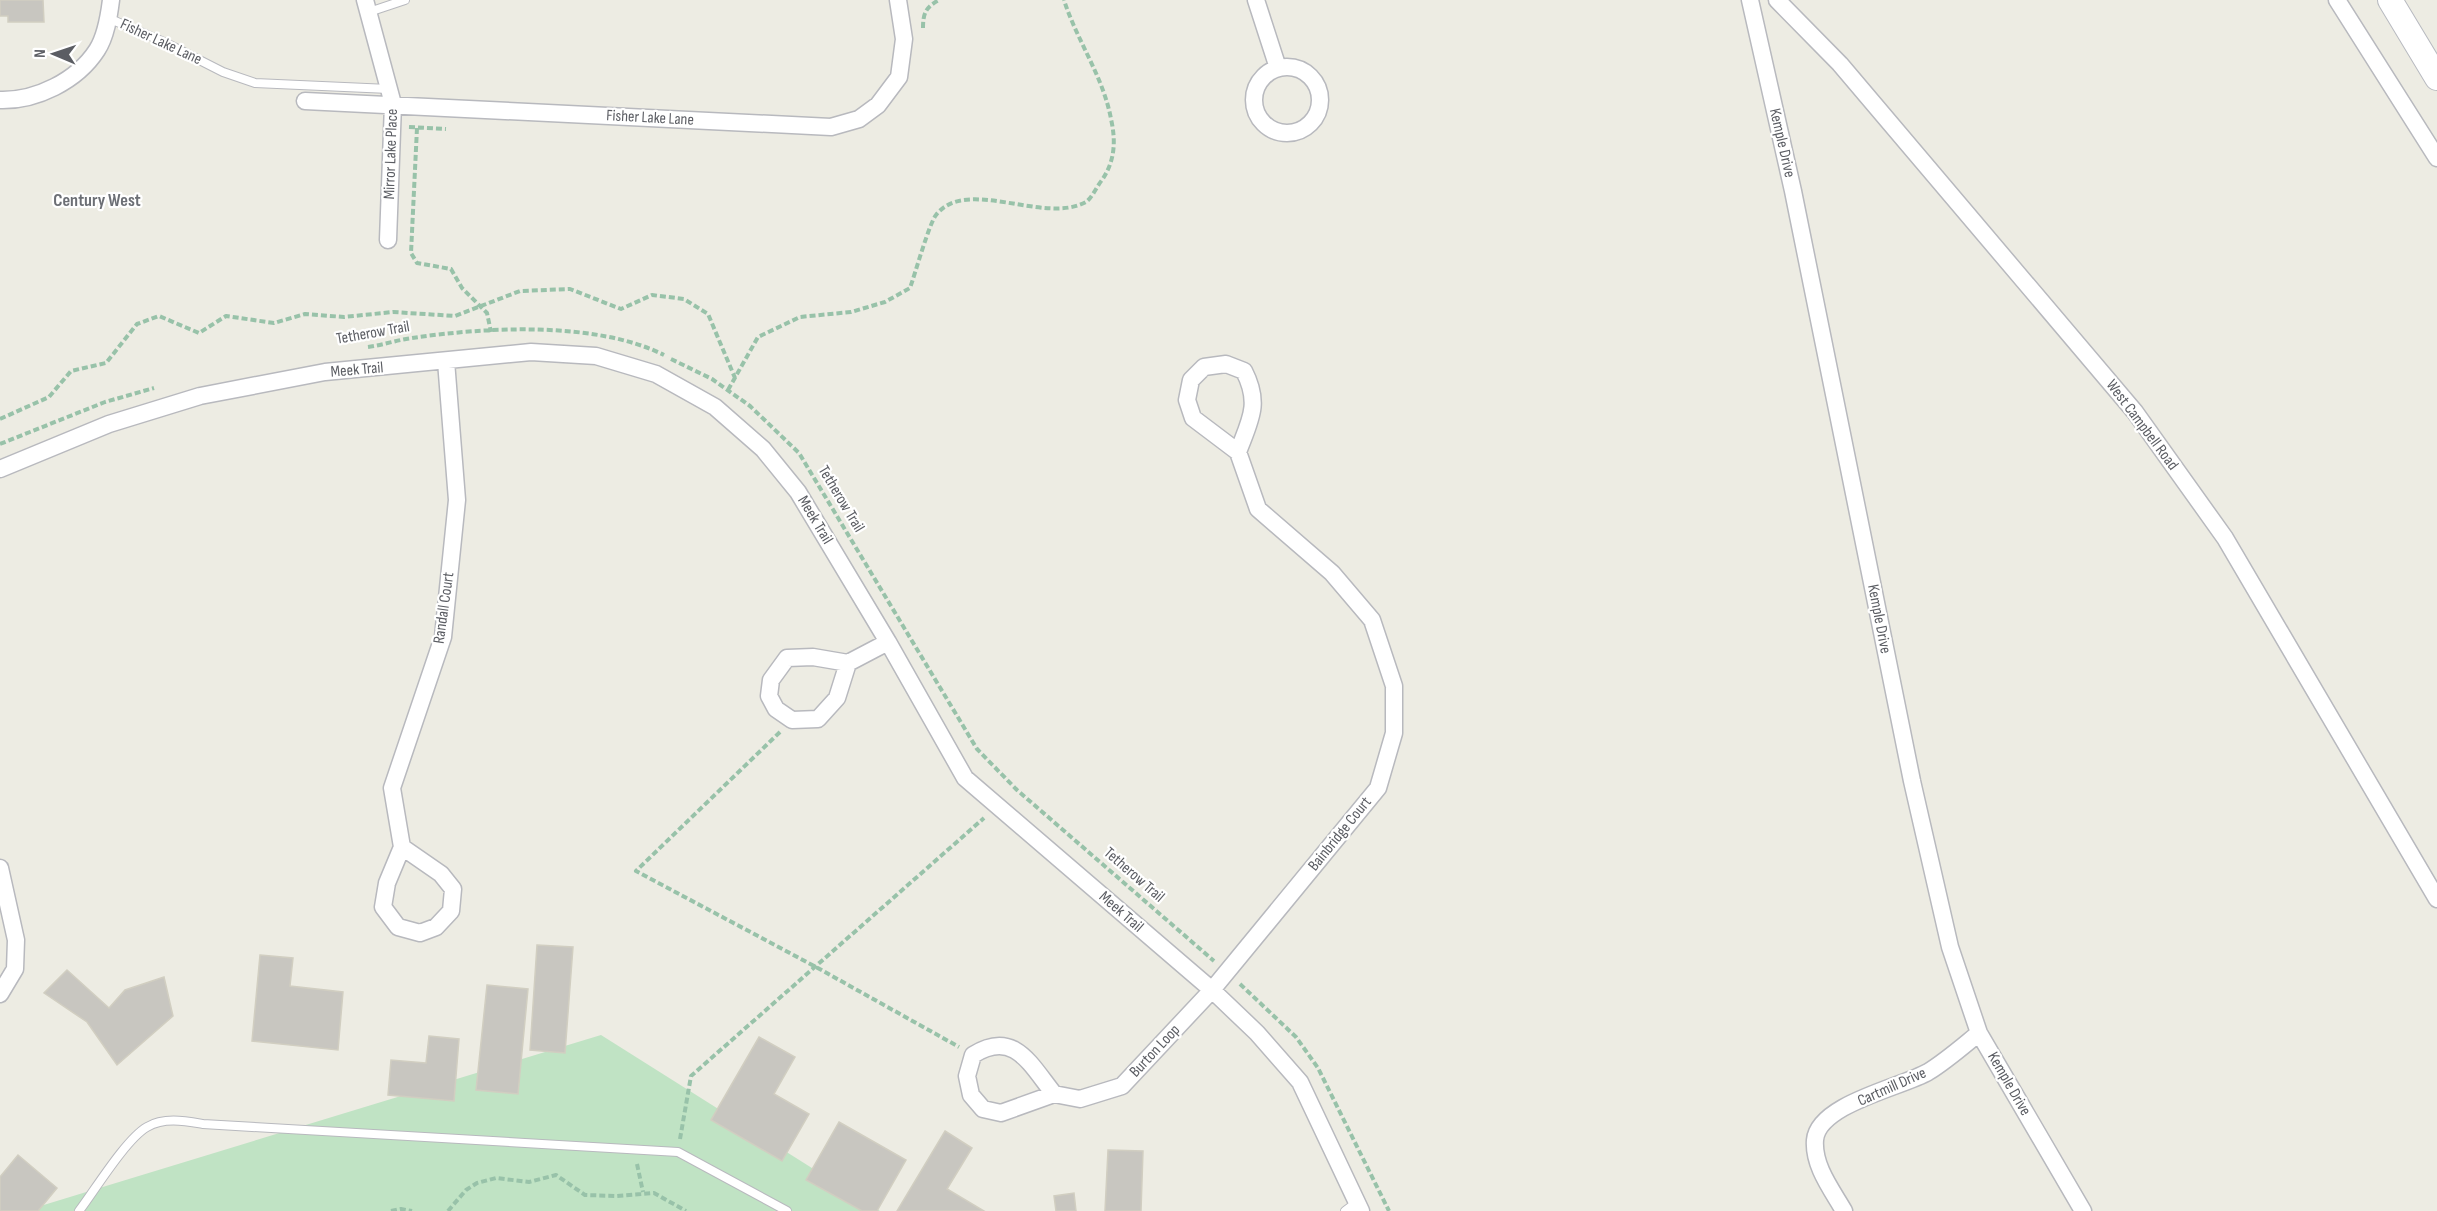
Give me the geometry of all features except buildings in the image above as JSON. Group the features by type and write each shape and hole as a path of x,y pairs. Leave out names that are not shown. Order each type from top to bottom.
{"main road":[{"path":"2390,0 2437,78"}],"street":[{"path":"0,100 48,91 73,75 98,50 111,0"},
{"name":"Fisher Lake Lane","path":"304,101 391,97 831,127 859,119 878,105 899,76 904,39 898,0"},
{"path":"1256,0 1278,68"},
{"name":"Kemple Drive","path":"1750,0 1793,191 1912,781 1950,947 1980,1033 2083,1211"},
{"name":"West Campbell Road","path":"1778,0 1840,64 2142,422 2225,538 2437,899"},
{"path":"2337,0 2437,158"},
{"name":"Mirror Lake Place","path":"367,6 391,97 388,240"},
{"name":"Meek Trail","path":"0,469 109,424 200,396 325,372 531,352 596,356 656,374 715,407 763,449 798,492 888,642 965,778 1212,990 1257,1033 1300,1082 1354,1208"},
{"name":"Randall Court","path":"402,847 392,788 443,637 457,500 446,361"},
{"path":"1226,364 1244,371 1254,391 1252,415 1238,452 1193,418 1187,400 1191,380 1204,367 1226,364"},
{"name":"Bainbridge Court","path":"1212,990 1377,788 1394,734 1394,686 1372,620 1332,573 1258,509 1238,452"},
{"path":"848,663 837,698 818,719 792,720 776,709 769,696 771,680 787,658 813,657 848,663 888,642"},
{"path":"402,847 441,874 453,889 451,911 436,927 420,933 398,927 383,908 387,883 402,847"},
{"path":"0,868 16,940 15,969 0,994"},
{"name":"Burton Loop","path":"972,1055 966,1076 971,1095 983,1109 1001,1113 1054,1094 1080,1099 1122,1086 1212,990"},
{"name":"Cartmill Drive","path":"1844,1211 1816,1157 1815,1139 1822,1123 1865,1095 1929,1071 1980,1033"},
{"path":"972,1055 988,1046 1007,1045 1022,1055 1054,1094"}],"lane":[{"path":"367,6 405,0"},
{"name":"Fisher Lake Lane","path":"108,18 164,42 223,72 255,83 391,97"},
{"path":"79,1211 134,1138 148,1126 182,1120 214,1125 678,1152 787,1211"}],"path":[{"path":"728,390 758,337 800,317 852,312 885,302 910,288 936,215 955,201 996,200 1028,207 1064,209 1088,201 1105,175 1115,146 1102,87 1064,0"},
{"path":"417,128 411,253 417,263 451,269 462,288 487,313 491,332"},
{"path":"0,419 49,397 71,371 105,363 137,324 159,316 199,333 226,316 274,323 305,314 345,317 393,312 455,316 520,291 570,289 621,309 652,295 684,299 708,314 735,378"},
{"name":"Tetherow Trail","path":"360,348 411,338 491,332 558,330 615,337 657,352 728,390 750,406 799,453 977,749 1017,790 1227,972 1296,1037 1318,1068 1389,1211"},
{"path":"0,444 105,402 160,387"},
{"path":"792,720 636,871 816,967 972,1055"},
{"path":"678,1152 691,1076 997,806"},
{"path":"634,1149 643,1192"},
{"path":"448,1211 466,1191 477,1183 496,1178 529,1182 556,1175 585,1195 616,1196 643,1192 654,1193 686,1211"},
{"path":"391,1211 401,1209 412,1211"}],"green space":[{"path":"601,1035 880,1211 24,1211"}],"district":[{"name":"Century West","path":"97,200"}]}
